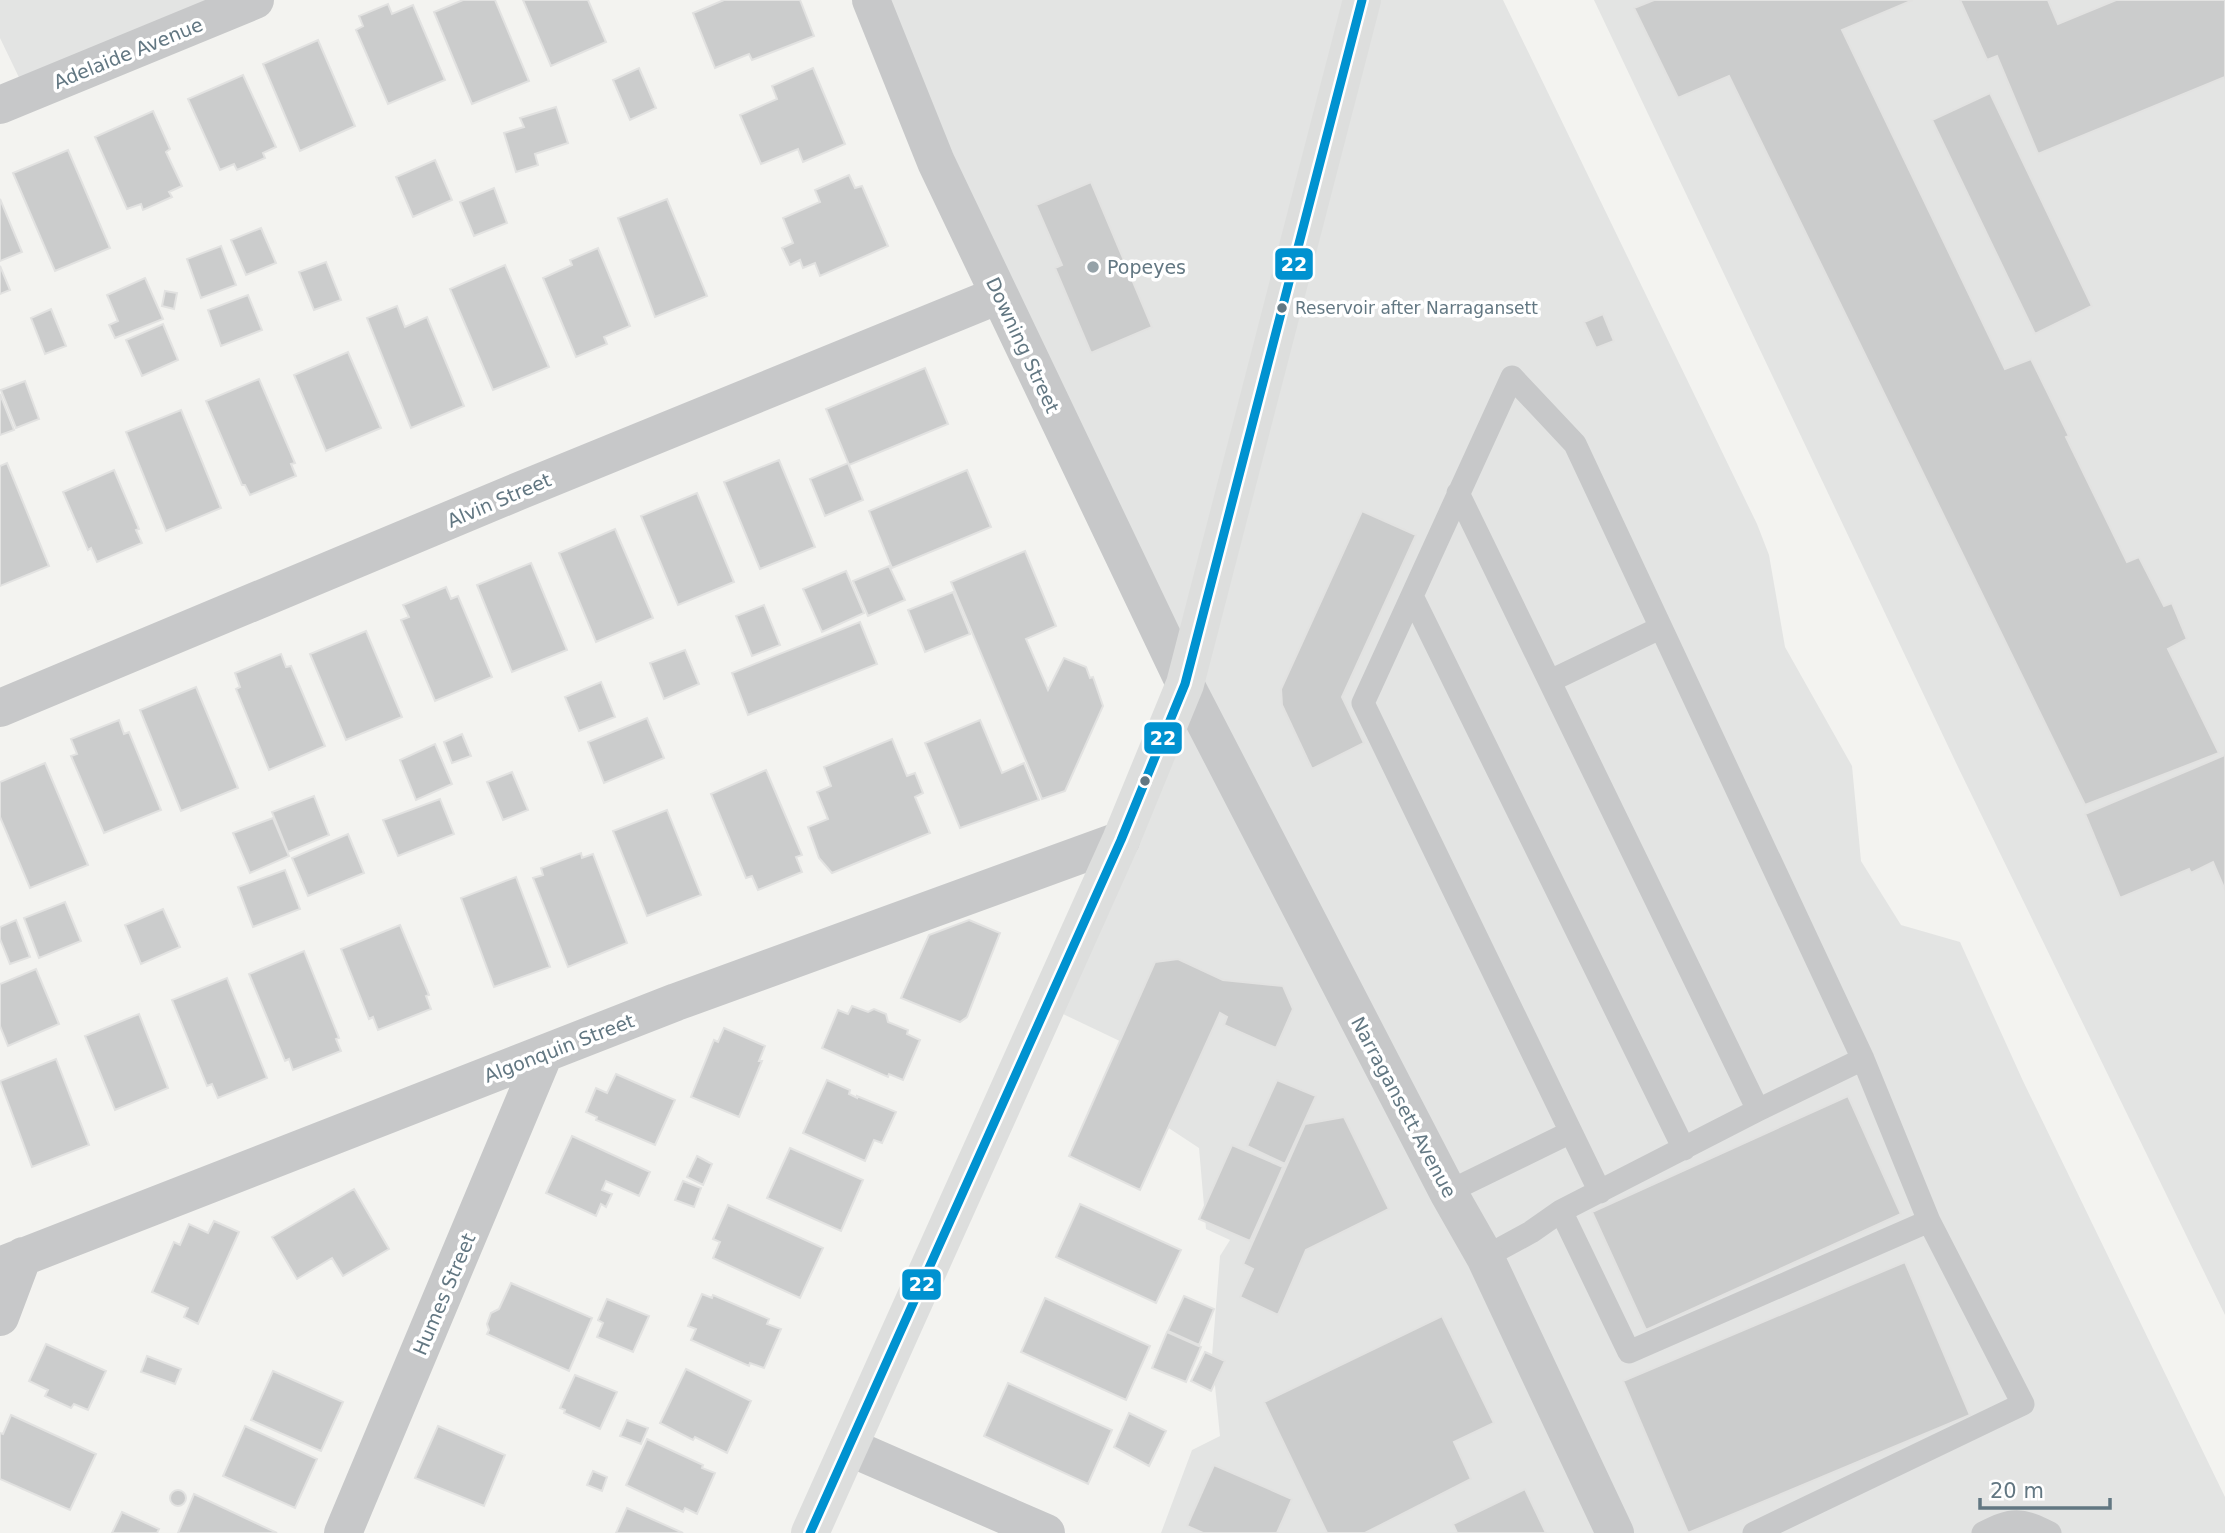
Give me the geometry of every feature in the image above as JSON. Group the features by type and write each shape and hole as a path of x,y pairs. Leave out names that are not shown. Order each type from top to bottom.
{"main road":[{"path":"810,1533 1121,840 1185,684 1362,0"}],"street":[{"name":"Adelaide Avenue","path":"0,105 255,0"},
{"name":"Downing Street","path":"871,0 936,162 1185,684"},
{"name":"Alvin Street","path":"0,708 519,491 999,295"},
{"name":"Narragansett Avenue","path":"1185,684 1448,1192 1485,1257 1615,1533"},
{"name":"Algonquin Street","path":"12,1261 677,1002 1121,840"},
{"name":"Humes Street","path":"343,1533 544,1054"},
{"path":"0,1317 12,1261"},
{"path":"849,1447 1046,1533"}],"lane":[{"path":"1600,1192 1363,703 1512,377 1575,444 1863,1059 1929,1221 2023,1404 1754,1533"},
{"path":"1458,493 1758,1110"},
{"path":"1412,596 1684,1149"},
{"path":"1550,681 1660,628"},
{"path":"1485,1257 1531,1232 1561,1211 1863,1059"},
{"path":"1448,1192 1571,1132"},
{"path":"1561,1211 1629,1353 1929,1221"},
{"path":"1983,1533 2004,1523 2025,1520 2050,1533"}],"shaded area":[{"path":"0,0 250,0 26,92 0,38"},
{"path":"878,0 1503,0 1757,524 1769,555 1785,647 1852,766 1861,861 1901,925 1960,942 2023,1081 2225,1497 2225,1533 1161,1533 1192,1450 1220,1436 1212,1356 1220,1256 1230,1240 1206,1229 1199,1148 1155,1119 1147,1054 1063,1014 1182,704"},
{"path":"1594,0 2225,0 2225,1315 1958,767"}],"building":[{"path":"463,0 495,0 529,81 472,104 434,12"},
{"path":"523,0 588,0 606,42 551,66"},
{"path":"724,0 800,0 814,36 752,60 749,54 715,68 693,13"},
{"path":"1654,0 1913,0 1842,30 2005,369 2031,359 2127,562 2139,557 2164,606 2172,603 2187,639 2168,649 2219,753 2085,805 1729,76 1678,98 1634,8"},
{"path":"1960,0 2048,0 2058,24 2116,0 2225,0 2225,77 2038,154 1997,56 1987,60"},
{"path":"388,4 392,14 413,5 445,80 388,104 356,30 363,26 359,16"},
{"path":"318,40 355,126 300,151 263,64"},
{"path":"639,68 656,108 630,120 613,80"},
{"path":"813,68 845,144 803,162 798,149 761,164 740,115 777,99 772,86"},
{"path":"243,75 276,147 263,153 265,158 237,170 234,164 220,170 188,99"},
{"path":"1990,93 2092,306 2035,334 1932,120"},
{"path":"556,107 568,143 535,154 538,165 516,172 504,133 524,127 520,118"},
{"path":"153,111 170,149 166,152 182,186 169,192 172,197 143,210 141,204 127,209 95,137"},
{"path":"68,150 110,248 55,271 13,173"},
{"path":"435,160 452,200 413,217 396,177"},
{"path":"849,175 855,188 862,186 888,246 820,276 815,263 803,268 800,260 790,265 782,248 793,243 783,218 820,202 815,190"},
{"name":"Popeyes","path":"1091,182 1152,327 1091,353 1055,268 1062,265 1036,205"},
{"path":"494,188 507,223 474,236 460,202"},
{"path":"0,199 22,252 0,261"},
{"path":"667,199 707,296 655,317 618,218"},
{"path":"261,228 276,263 246,275 231,240"},
{"path":"221,246 236,285 201,298 187,259"},
{"path":"598,248 630,326 604,337 607,344 576,357 543,278 572,265 570,260"},
{"path":"326,262 341,300 314,310 299,272"},
{"path":"505,265 549,367 493,390 450,289"},
{"path":"0,266 10,290 0,294"},
{"path":"145,278 163,319 115,338 109,325 118,321 107,295"},
{"path":"165,291 177,293 174,309 162,306"},
{"path":"248,295 262,330 221,346 208,310"},
{"path":"397,306 405,327 427,317 464,406 411,428 367,318"},
{"path":"51,309 66,346 45,354 31,318"},
{"path":"1603,314 1614,341 1596,348 1584,322"},
{"path":"163,324 178,360 142,376 126,340"},
{"path":"348,352 381,428 326,451 294,375"},
{"path":"925,368 948,424 849,465 826,409"},
{"path":"259,379 295,463 291,464 296,476 250,495 245,485 242,485 206,401"},
{"path":"25,381 39,419 16,428 1,390"},
{"path":"0,394 14,430 0,435"},
{"path":"181,410 221,508 166,531 126,432"},
{"path":"779,460 815,547 760,569 724,482"},
{"path":"7,463 49,566 0,586 0,466"},
{"path":"848,463 863,500 825,516 810,479"},
{"path":"114,470 139,529 136,530 142,543 97,562 91,548 88,550 63,492"},
{"path":"967,470 991,527 892,568 869,511"},
{"path":"697,493 734,582 678,605 641,516"},
{"path":"1362,511 1416,535 1342,697 1364,743 1312,769 1282,705 1281,689"},
{"path":"615,529 653,618 596,642 559,553"},
{"path":"1025,551 1056,626 1026,639 1048,690 1064,658 1086,667 1090,678 1093,677 1103,706 1065,791 1042,799 951,582"},
{"path":"531,563 567,650 512,672 477,585"},
{"path":"889,566 905,600 868,616 853,581"},
{"path":"846,571 864,613 822,632 803,589"},
{"path":"446,587 451,599 458,596 492,677 435,701 401,620 409,617 403,605"},
{"path":"953,592 970,634 925,652 908,610"},
{"path":"764,605 780,645 752,656 736,616"},
{"path":"860,622 877,664 748,715 732,673"},
{"path":"366,631 402,717 346,740 310,654"},
{"path":"685,650 699,684 664,699 650,663"},
{"path":"281,654 286,667 291,666 325,746 269,770 236,689 240,687 235,673"},
{"path":"601,682 615,717 579,731 565,697"},
{"path":"196,687 238,788 181,811 140,710"},
{"path":"647,718 664,758 604,783 588,742"},
{"path":"119,720 124,734 129,732 161,810 104,833 71,756 77,754 71,739"},
{"path":"980,720 1002,773 1024,763 1039,800 960,828 925,743"},
{"path":"462,734 471,756 452,763 444,742"},
{"path":"892,739 907,776 915,773 923,793 915,797 930,833 832,873 819,858 808,827 828,819 817,792 831,786 824,767"},
{"path":"435,744 452,784 416,800 400,760"},
{"path":"2225,755 2225,890 2213,862 2191,873 2189,869 2120,898 2085,814"},
{"path":"45,763 88,865 30,888 0,817 0,782"},
{"path":"766,770 802,855 796,857 802,872 758,890 752,876 746,878 711,794"},
{"path":"512,772 528,810 503,820 487,782"},
{"path":"314,796 329,835 288,852 272,812"},
{"path":"440,799 454,834 398,856 383,820"},
{"path":"667,810 701,895 647,916 613,831"},
{"path":"273,818 289,856 250,873 233,833"},
{"path":"348,834 364,873 308,896 292,858"},
{"path":"581,853 582,858 593,854 627,943 568,967 533,878 543,875 541,868"},
{"path":"285,870 300,909 253,927 238,887"},
{"path":"516,877 550,967 494,987 461,898"},
{"path":"65,902 81,941 39,958 24,918"},
{"path":"163,909 180,947 141,964 125,925"},
{"path":"16,920 30,957 10,964 0,939 0,927"},
{"path":"969,920 1000,933 967,1017 960,1022 901,998 929,935"},
{"path":"400,925 429,995 426,996 431,1009 378,1030 373,1017 369,1019 341,949"},
{"path":"304,951 339,1038 336,1039 341,1051 293,1070 289,1059 285,1061 249,974"},
{"path":"1178,959 1223,980 1283,986 1293,1009 1276,1048 1224,1025 1227,1017 1220,1013 1140,1190 1069,1156 1155,962"},
{"path":"36,969 59,1024 8,1046 0,1026 0,984"},
{"path":"227,978 267,1078 218,1098 212,1084 207,1086 172,1000"},
{"path":"852,1006 868,1012 874,1009 886,1014 888,1022 908,1030 907,1034 920,1040 903,1080 889,1074 888,1077 822,1048 838,1010 848,1014"},
{"path":"139,1014 168,1088 115,1110 85,1036"},
{"path":"724,1028 765,1046 759,1061 762,1061 739,1117 691,1097 714,1040 718,1042"},
{"path":"56,1059 89,1145 32,1167 0,1081"},
{"path":"616,1074 675,1100 655,1145 596,1120 597,1117 586,1112 596,1088 607,1093"},
{"path":"827,1080 850,1090 849,1094 857,1098 896,1112 882,1143 874,1140 865,1161 803,1133"},
{"path":"1277,1080 1316,1096 1285,1164 1247,1146"},
{"path":"1848,1096 1901,1214 1646,1330 1592,1212"},
{"path":"1344,1117 1389,1209 1306,1250 1278,1315 1240,1297 1253,1269 1243,1264 1305,1124"},
{"path":"572,1136 650,1172 639,1196 606,1181 602,1190 612,1194 606,1207 601,1204 596,1216 546,1193"},
{"path":"1232,1145 1283,1167 1250,1241 1199,1219"},
{"path":"790,1148 863,1180 841,1231 767,1198"},
{"path":"697,1156 712,1164 703,1185 687,1177"},
{"path":"683,1181 701,1188 694,1207 675,1200"},
{"path":"354,1189 389,1249 343,1276 332,1258 297,1279 272,1237"},
{"path":"1080,1204 1181,1250 1156,1303 1056,1257"},
{"path":"728,1205 823,1248 800,1298 713,1258 720,1242 713,1239"},
{"path":"214,1221 239,1232 198,1324 184,1317 188,1308 152,1292 174,1242 180,1245 189,1224 208,1233"},
{"path":"1905,1262 1970,1415 1688,1533 1623,1381"},
{"path":"511,1283 592,1318 569,1371 487,1334 491,1313 499,1309"},
{"path":"702,1294 712,1298 713,1295 769,1319 767,1324 781,1329 764,1368 750,1363 749,1366 691,1340 696,1329 688,1326"},
{"path":"1184,1296 1214,1309 1199,1345 1168,1331"},
{"path":"1045,1298 1150,1346 1126,1400 1021,1352"},
{"path":"607,1299 649,1316 633,1352 597,1337 603,1323 598,1320"},
{"path":"1442,1316 1494,1423 1454,1442 1471,1479 1365,1533 1327,1533 1264,1402"},
{"path":"1167,1332 1201,1347 1186,1382 1152,1368"},
{"path":"46,1344 106,1371 88,1410 74,1404 71,1408 45,1396 48,1390 29,1381"},
{"path":"1205,1352 1225,1361 1211,1391 1191,1381"},
{"path":"147,1356 181,1369 175,1384 141,1372"},
{"path":"686,1369 751,1401 727,1453 660,1423"},
{"path":"273,1371 343,1402 321,1451 251,1420"},
{"path":"575,1375 617,1392 600,1429 564,1413 565,1410 560,1408"},
{"path":"1008,1383 1112,1430 1088,1484 984,1436"},
{"path":"1129,1413 1166,1431 1149,1466 1114,1447"},
{"path":"11,1415 96,1454 70,1510 0,1479 0,1433 3,1434"},
{"path":"627,1420 648,1428 641,1444 620,1436"},
{"path":"245,1426 317,1459 295,1508 223,1476"},
{"path":"438,1426 505,1455 484,1506 415,1478"},
{"path":"647,1439 715,1473 697,1514 685,1508 683,1512 626,1485"},
{"path":"1214,1465 1292,1499 1277,1533 1203,1533 1187,1526"},
{"path":"593,1471 607,1477 602,1491 587,1485"},
{"path":"1525,1489 1546,1533 1457,1533 1453,1524"},
{"path":"175,1490 181,1490 186,1498 184,1504 175,1506 170,1501 170,1495"},
{"path":"194,1494 277,1533 178,1533"},
{"path":"627,1508 683,1533 616,1533"},
{"path":"122,1512 159,1529 157,1533 112,1533"}],"transit line":[{"name":"22","path":"810,1533 1121,840 1185,684 1362,0"}],"place":[{"name":"Popeyes","path":"1093,267"},
{"name":"Reservoir after Narragansett","path":"1282,308"}]}
